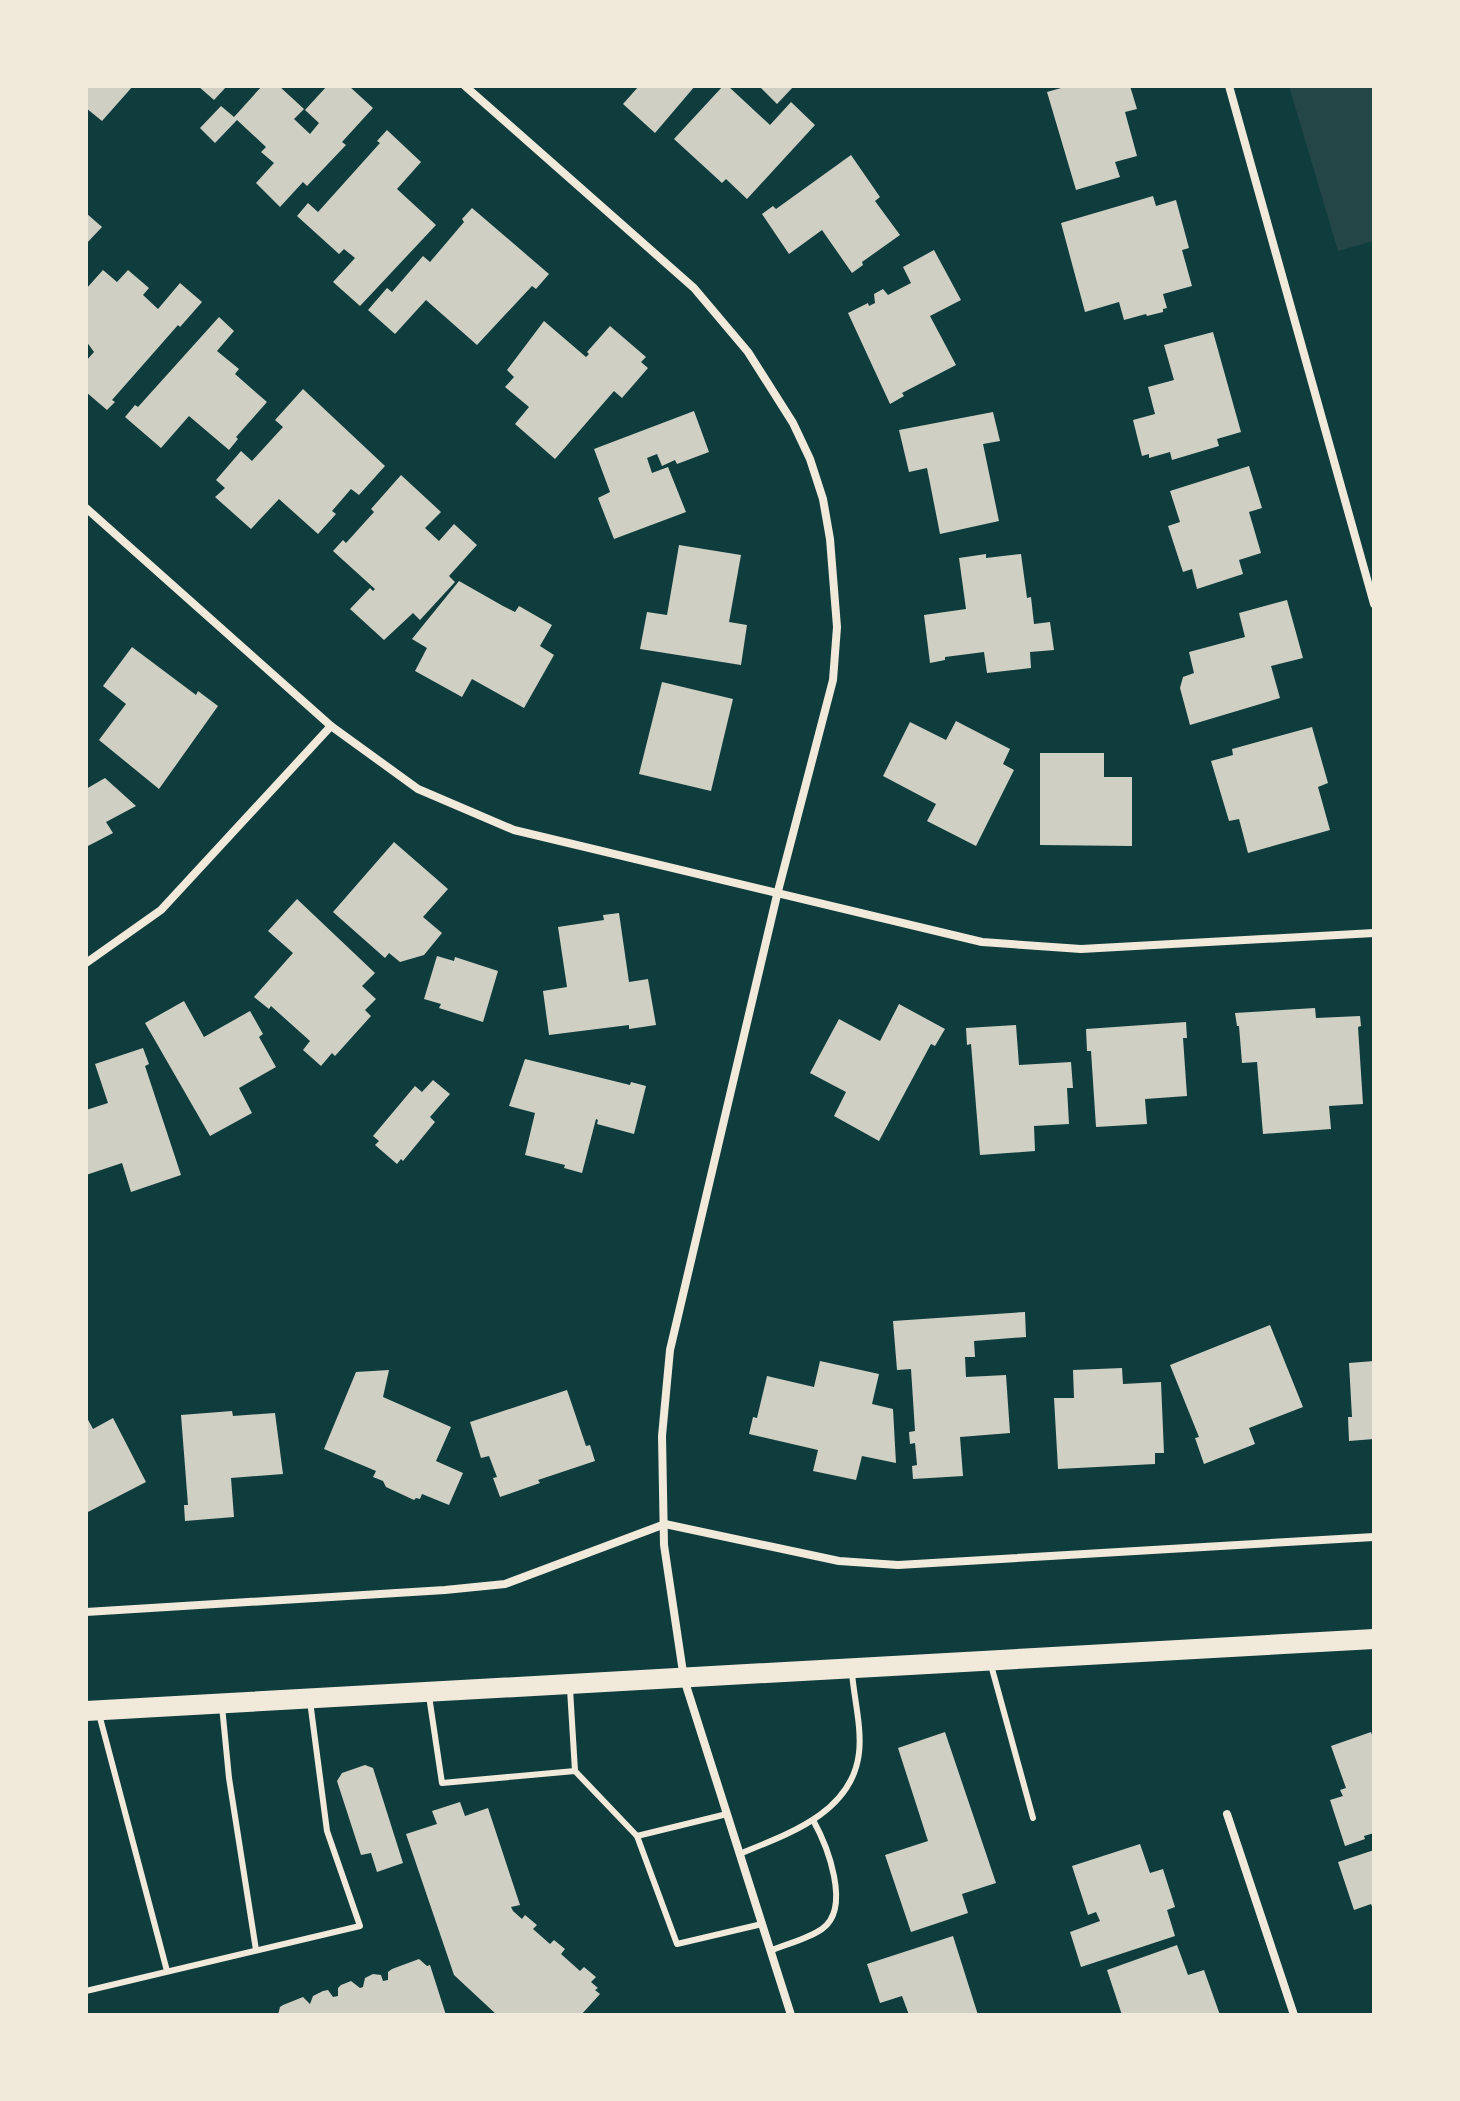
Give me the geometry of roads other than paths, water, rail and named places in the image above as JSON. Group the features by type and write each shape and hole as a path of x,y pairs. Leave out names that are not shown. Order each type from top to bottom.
{"main road":[{"path":"92,1711 1374,1639"}],"street":[{"path":"465,86 694,288 748,352 793,423 810,459 823,499 830,539 837,627 833,680 777,895 670,1350 662,1436 664,1545 684,1679 791,2015"},
{"path":"1229,86 1374,604"},
{"path":"86,508 331,726 418,789 514,830 982,942 1081,949 1374,933"},
{"path":"86,963 161,910 331,726"},
{"path":"86,1612 505,1584 665,1524 839,1561 898,1565 1374,1537"},
{"path":"1227,1814 1294,2015"}],"lane":[{"path":"990,1661 1033,1818"},
{"path":"739,1854 813,1820 843,1797 856,1772 860,1750 851,1670"},
{"path":"570,1685 575,1771 637,1836 677,1944 762,1924"},
{"path":"428,1692 442,1783 575,1771"},
{"path":"86,1991 360,1926 327,1831 310,1698"},
{"path":"221,1703 229,1778 256,1950"},
{"path":"92,1711 167,1971"},
{"path":"637,1836 727,1814"},
{"path":"770,1951 821,1930 830,1921 836,1905 827,1844 813,1820"}]}
